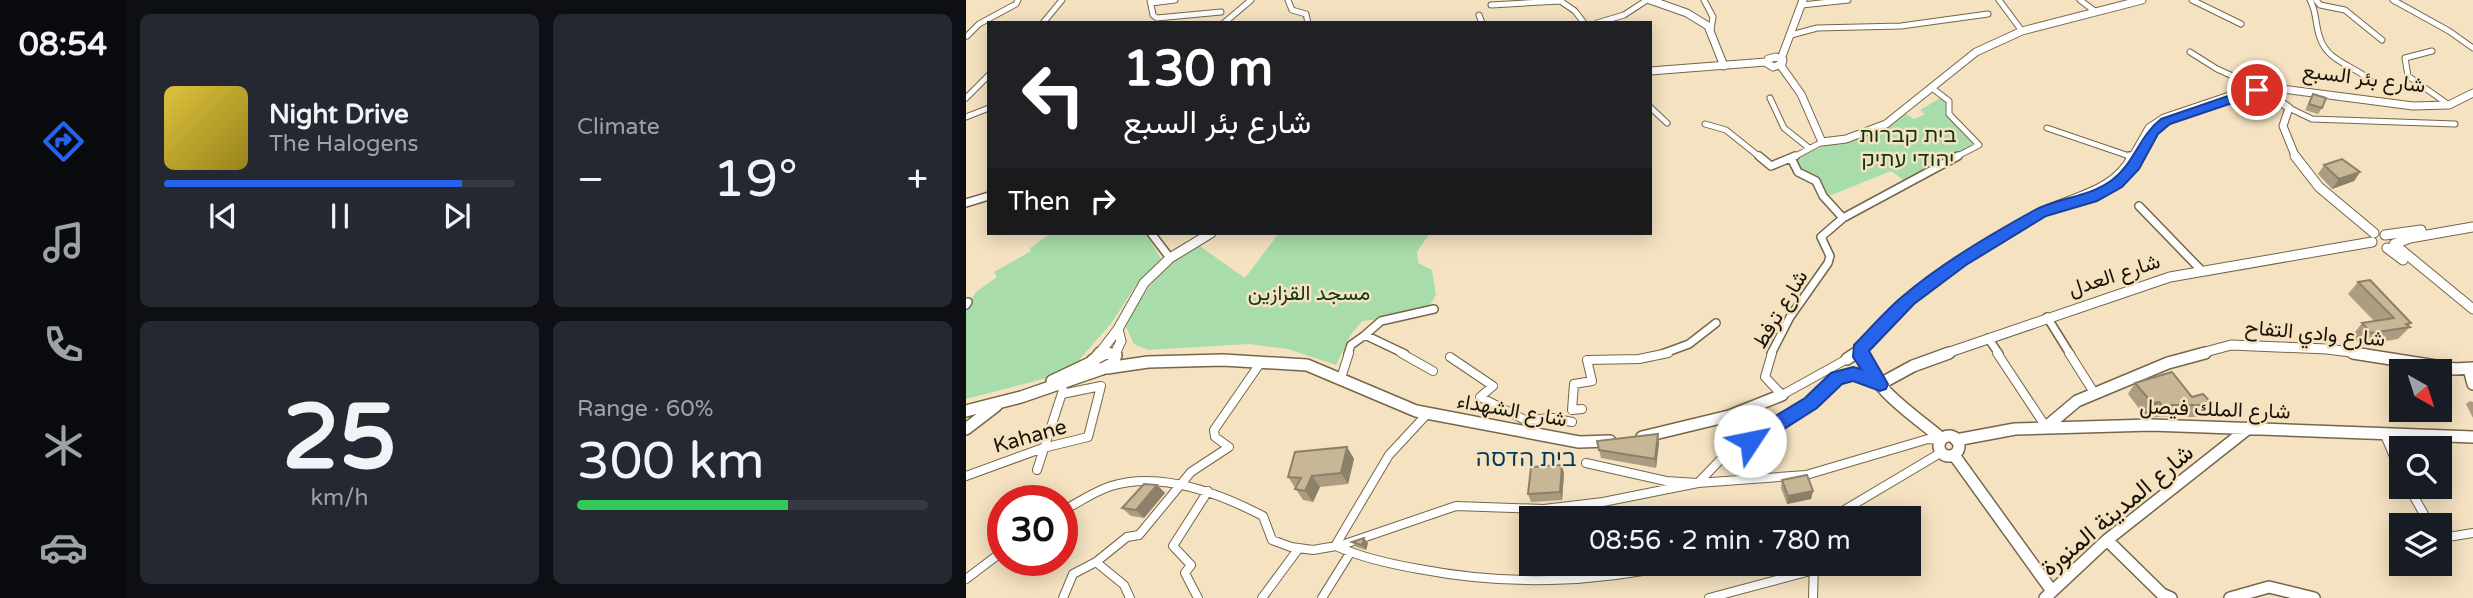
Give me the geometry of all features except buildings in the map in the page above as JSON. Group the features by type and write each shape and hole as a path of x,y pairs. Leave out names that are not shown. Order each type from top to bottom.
{"street":[{"path":"967,36 979,24 1013,6 1018,0"},
{"path":"1045,21 1062,0"},
{"path":"1175,0 1151,2 1153,15 1157,18 1221,12"},
{"path":"1226,21 1251,0"},
{"path":"1288,0 1292,10 1306,14 1308,21"},
{"path":"1491,5 1560,0 1575,11 1582,21"},
{"path":"1604,21 1624,15 1648,0 1687,13 1711,30"},
{"path":"1704,0 1713,17 1711,30 1724,66"},
{"path":"1801,2 1848,0"},
{"path":"1999,0 2022,31"},
{"path":"2080,0 2096,12"},
{"path":"1705,124 1726,130 1771,166 1779,165 1822,142 1846,139 1885,124 1976,52 2022,31 2142,0"},
{"path":"2192,0 2241,24"},
{"path":"2310,0 2319,19 2322,44 2338,64 2364,74 2370,80"},
{"path":"2316,0 2320,5 2345,10 2382,40"},
{"path":"2393,0 2449,31 2473,48"},
{"path":"1775,62 1791,35 1801,2"},
{"path":"1775,62 1801,2"},
{"path":"1791,35 1818,28 1901,26 1988,14"},
{"path":"1479,15 1481,21"},
{"path":"2432,51 2404,58 2408,76 2449,105"},
{"path":"2190,52 2312,119 2455,124"},
{"path":"1652,71 1775,62"},
{"path":"1775,62 1801,94 1822,142"},
{"path":"966,98 987,77"},
{"path":"1791,159 1798,172 1816,181 1823,196 1843,218 1979,145 1949,114 1950,101 1932,88"},
{"name":"شارع بئر السبع","path":"2256,88 2401,109 2458,108 2473,100"},
{"name":"شارع بئر السبع","path":"1860,350 1908,300 1961,261 2041,213 2075,204 2106,191 2127,176 2153,131 2166,122 2256,88 2289,88 2390,105 2449,105 2473,93"},
{"path":"2267,90 2287,106"},
{"path":"2298,93 2285,97 2287,106 2283,126 2297,160 2331,198 2373,238 2391,246 2473,309"},
{"path":"1770,98 1775,117 1786,134 1810,148"},
{"path":"966,117 987,109"},
{"path":"1652,109 1667,123"},
{"path":"2047,128 2135,158"},
{"path":"966,203 987,197"},
{"path":"2139,206 2201,270"},
{"name":"شارع ترفط","path":"1782,395 1765,377 1767,365 1778,339 1828,263 1830,256 1821,237 1843,218"},
{"path":"2373,238 2473,221"},
{"path":"2391,246 2410,238 2473,227"},
{"path":"1153,235 1170,258"},
{"path":"966,408 1064,389 1099,364 1144,283 1170,258 1208,235"},
{"path":"2385,235 2391,246 2473,316"},
{"name":"شارع العدل","path":"1880,384 1913,366 1988,338 2170,276 2373,238"},
{"path":"1341,378 1351,345 1381,321 1434,309"},
{"path":"2048,317 2095,394"},
{"path":"1582,409 1572,410 1574,384 1592,381 1587,360 1619,362 1662,354 1697,341 1716,323"},
{"path":"1116,355 1121,341 1118,329"},
{"path":"1365,335 1423,363 1433,371"},
{"path":"1988,338 2046,427"},
{"name":"شارع وادي التفاح","path":"2046,427 2077,401 2168,363 2231,345 2327,349 2471,369"},
{"path":"1860,350 1880,384 1940,439"},
{"name":"شارع الشهداء","path":"1148,362 1261,361 1307,365 1416,411 1579,442 1629,439 1730,416 1782,395 1860,350"},
{"path":"966,408 1045,384 1116,355 1148,362"},
{"path":"1450,357 1493,386 1480,397 1525,420 1553,418 1572,422"},
{"path":"1063,598 1073,574 1096,562 1127,537 1139,535 1191,472 1229,447 1215,437 1214,430 1261,361"},
{"path":"1099,364 1148,362"},
{"path":"2471,369 2473,384"},
{"path":"1698,483 1706,472 1732,453 1811,403 1837,378 1853,374 1880,384"},
{"name":"Kahane","path":"970,474 1043,448 1088,438 1101,386 1064,389"},
{"path":"1037,470 1064,389"},
{"path":"966,429 1002,402"},
{"path":"1335,546 1389,455 1428,413"},
{"name":"شارع الملك فيصل","path":"1940,439 1947,436 1956,440 2015,429 2151,425 2473,437"},
{"name":"شارع المدينة المنورة","path":"2048,595 2107,540 2250,428"},
{"path":"2383,433 2389,446"},
{"path":"1078,503 1114,485 1140,482 1208,491 1236,501 1263,516 1272,540 1313,550 1335,546 1456,506 1544,509 1603,502 1698,483 1806,475 1928,439 1940,439"},
{"path":"1940,439 1938,444 1948,454 2048,595"},
{"path":"1853,506 1960,449 1956,440"},
{"path":"1586,463 1666,481 1698,483"},
{"path":"1198,598 1185,573 1191,565 1173,546 1208,491"},
{"path":"2452,536 2473,533"},
{"path":"2107,540 2162,594 2171,598"},
{"path":"1335,546 1350,553 1447,576 1515,583 1627,576"},
{"path":"1262,598 1299,548"},
{"path":"1322,598 1350,553"},
{"path":"1096,562 1124,584 1130,598"},
{"path":"966,579 987,563"},
{"path":"1709,598 1784,576"},
{"path":"1813,598 1814,576"},
{"path":"2230,598 2269,587 2314,598"}],"green space":[{"name":"בית קברות יהודי עתיק","path":"1942,97 1946,104 1945,113 1971,136 1974,144 1968,150 1905,181 1891,171 1829,196 1814,177 1800,171 1796,159 1827,144 1883,128 1906,114 1914,119 1925,114 1920,110"},
{"path":"1048,235 1147,235 1161,259 1136,285 1113,321 1073,367 1054,376 966,399 966,308 976,292 997,277 994,272 1031,251 1030,248"},
{"name":"مسجد القزازين","path":"1277,235 1429,235 1417,252 1418,263 1432,270 1436,295 1427,310 1408,317 1362,321 1350,336 1336,365 1288,349 1248,344 1148,350 1134,344 1126,327 1147,290 1173,262 1198,245 1245,278"}],"district":[{"name":"בית הדסה","path":"1526,458"}],"route":[{"path":"1750,441 1811,403 1837,378 1853,374 1880,384 1860,350 1908,300 1961,261 2041,213 2055,211 2106,191 2127,176 2153,131 2166,122 2257,90"}]}
